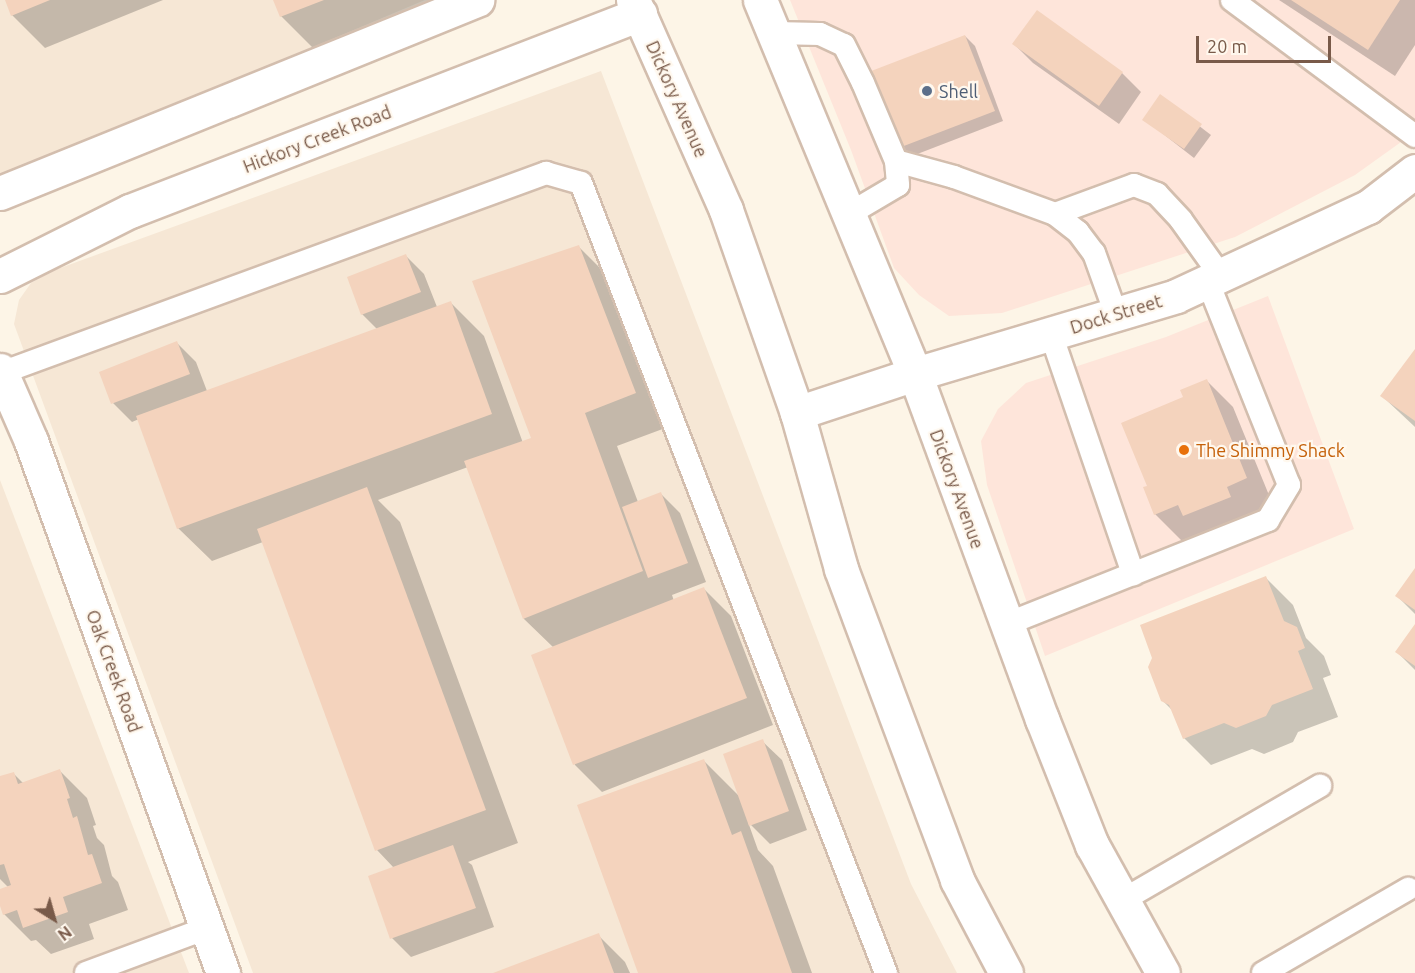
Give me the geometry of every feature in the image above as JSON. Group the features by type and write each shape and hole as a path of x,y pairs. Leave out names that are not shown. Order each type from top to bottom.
{"main road":[{"path":"0,193 477,0"},
{"name":"Dickory Avenue","path":"760,0 915,374 1007,624 1092,845 1163,973"},
{"name":"Dickory Avenue","path":"637,7 726,210 797,413 841,569 957,880 1006,973"},
{"name":"Hickory Creek Road","path":"0,276 130,211 637,7"},
{"name":"Dock Street","path":"797,413 915,374 1176,297 1368,207 1415,171"},
{"name":"Oak Creek Road","path":"1,372 31,441 223,973"}],"lane":[{"path":"1232,0 1415,136"},
{"path":"774,33 820,34 844,45 896,161 898,184 849,214"},
{"path":"896,161 954,177 1055,214 1078,232 1094,253 1116,314"},
{"path":"1,372 546,173 581,183 886,973"},
{"path":"1007,624 1268,520 1289,485 1214,279 1181,219 1157,194 1134,185 1055,214"},
{"path":"1051,334 1133,574"},
{"path":"1123,900 1320,786"},
{"path":"1263,973 1408,889"},
{"path":"86,973 207,928"}],"shaded area":[{"path":"0,0 425,0 0,179"},
{"path":"790,0 1415,0 1415,132 1355,175 1235,237 1002,313 949,316 919,295 894,268 851,150"},
{"path":"601,71 911,884 957,973 253,973 14,324 19,300 31,283 52,271"},
{"path":"1268,296 1354,529 1045,656 987,485 981,441 998,409 1026,383 1166,337"},
{"path":"0,480 189,973 0,973"}],"building":[{"path":"5,0 50,0 11,16"},
{"path":"273,0 324,0 280,17"},
{"path":"1291,0 1400,0 1368,50"},
{"path":"1037,10 1123,72 1099,106 1012,44"},
{"path":"965,35 995,111 883,154 853,78"},
{"path":"1160,94 1202,124 1184,149 1142,120"},
{"path":"579,245 636,393 585,413 643,571 523,619 464,461 531,438 472,281"},
{"path":"406,254 421,292 361,315 347,277"},
{"path":"451,301 492,414 177,529 136,416"},
{"path":"177,341 190,374 111,404 99,372"},
{"path":"1415,349 1415,421 1380,396"},
{"name":"The Shimmy Shack","path":"1207,379 1247,478 1227,487 1231,497 1183,516 1178,505 1154,515 1143,487 1147,486 1121,423 1183,397 1180,390"},
{"path":"367,487 486,810 375,851 257,529"},
{"path":"661,492 688,563 648,578 622,507"},
{"path":"1415,568 1415,610 1395,596"},
{"path":"1266,576 1284,621 1297,627 1305,648 1298,651 1313,689 1272,705 1266,716 1236,728 1224,723 1183,739 1169,705 1161,701 1148,667 1152,658 1140,625"},
{"path":"704,587 747,698 573,765 531,655"},
{"path":"1415,624 1415,666 1395,652"},
{"path":"763,739 789,811 749,826 723,754"},
{"path":"704,759 732,835 741,831 792,973 638,973 577,805"},
{"path":"60,769 70,798 67,799 73,818 77,816 88,855 92,854 102,883 63,897 68,912 23,928 17,910 3,915 0,906 0,889 11,885 4,864 0,865 0,776 14,772 18,784"},
{"path":"453,845 476,908 390,939 368,876"},
{"path":"599,933 614,973 493,973"}],"place":[{"name":"Shell","path":"927,91"},
{"name":"The Shimmy Shack","path":"1184,450"}]}
